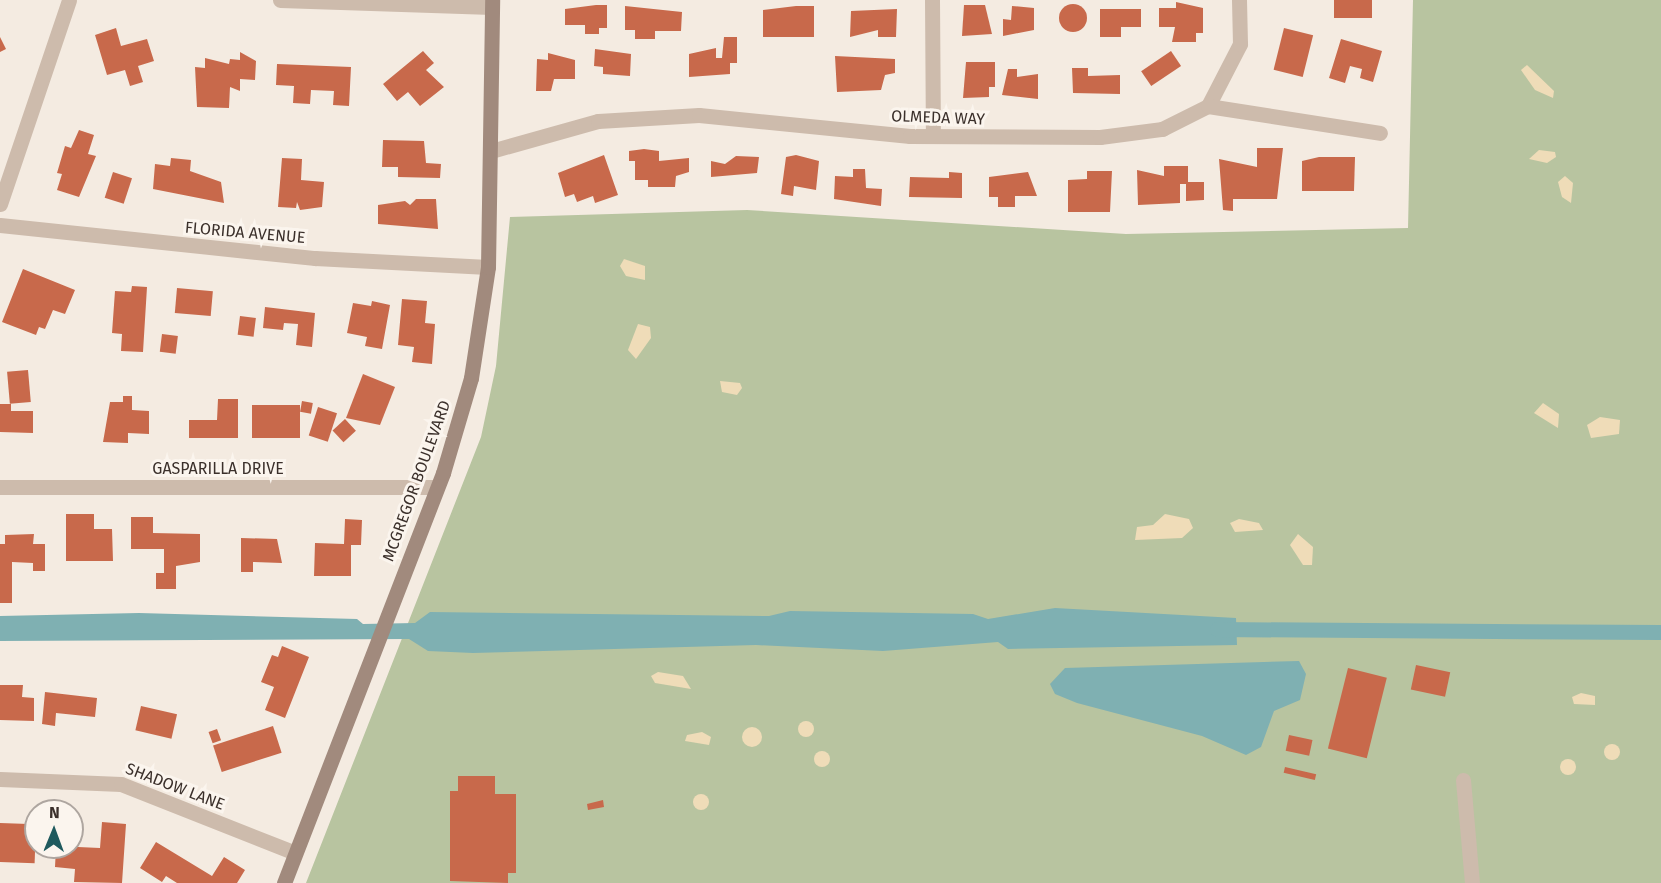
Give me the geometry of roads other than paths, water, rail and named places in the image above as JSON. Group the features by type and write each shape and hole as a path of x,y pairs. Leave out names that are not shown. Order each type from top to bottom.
{"main road":[{"name":"MCGREGOR BOULEVARD","path":"284,883 437,487 471,378 488,267 492,3"}],"street":[{"path":"0,204 69,0"},
{"path":"280,0 492,3"},
{"path":"932,0 933,136"},
{"path":"1239,0 1240,44 1208,106 1380,133"},
{"name":"OLMEDA WAY","path":"491,151 598,121 636,116 779,119 933,136 1131,135 1162,129 1208,106"},
{"name":"FLORIDA AVENUE","path":"0,225 315,258 488,267"},
{"name":"GASPARILLA DRIVE","path":"0,487 437,487"},
{"name":"SHADOW LANE","path":"0,778 121,784 295,853"},
{"path":"1463,780 1472,883"}],"water":[{"path":"1055,608 1236,618 1237,645 1008,649 998,642 883,651 756,645 473,653 428,651 409,639 0,641 0,616 139,613 357,619 363,624 415,623 430,612 769,616 790,611 973,614 988,619"},
{"path":"1299,661 1306,674 1300,700 1274,711 1261,747 1246,755 1202,736 1077,703 1055,694 1050,684 1065,668"}],"waterway":[{"path":"1217,629 1661,632"}]}
